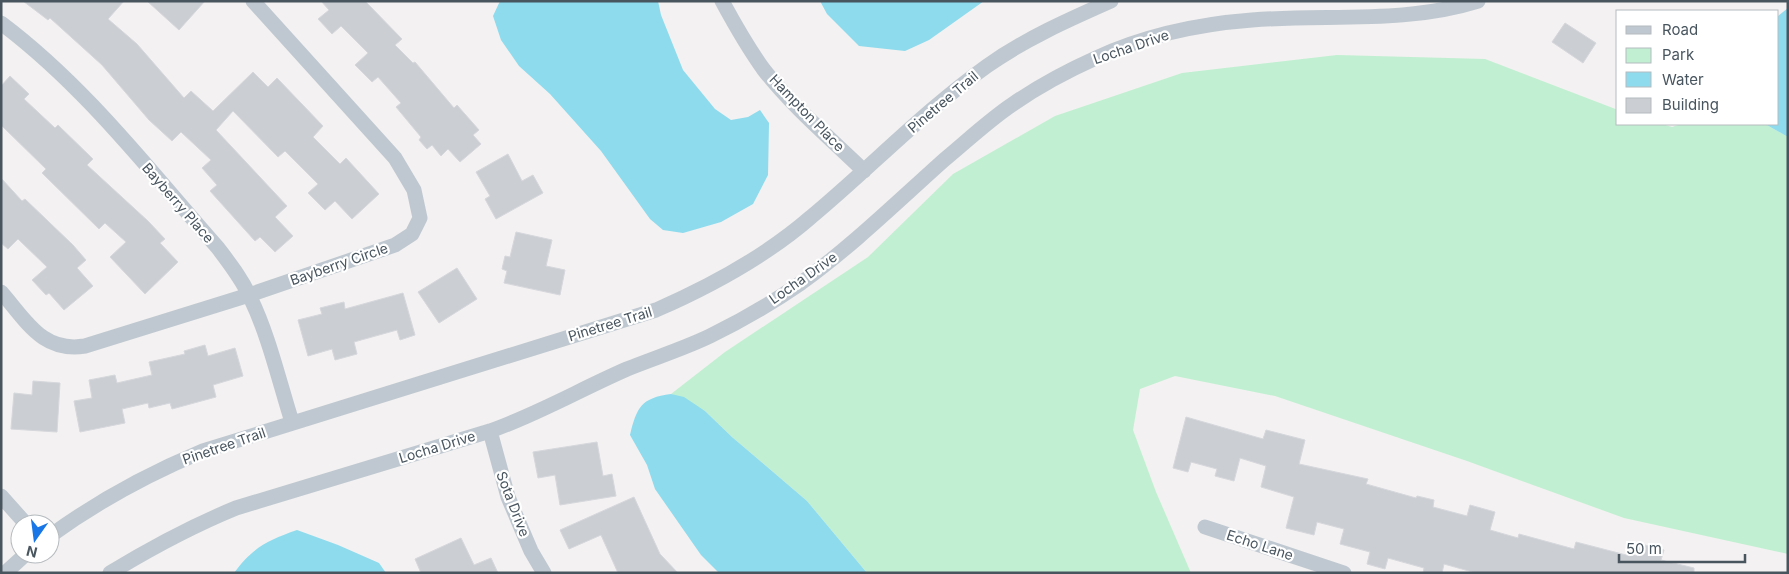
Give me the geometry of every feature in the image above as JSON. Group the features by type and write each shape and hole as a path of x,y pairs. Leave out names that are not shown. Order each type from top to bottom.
{"street":[{"name":"Bayberry Circle","path":"1,292 40,336 50,343 72,348 85,346 249,295 395,245 412,234 420,218 414,190 395,158 253,1"},
{"name":"Hampton Place","path":"722,1 740,34 765,70 794,103 864,171"},
{"name":"Pinetree Trail","path":"60,529 114,493 158,470 203,451 664,307 732,273 772,247 810,218 947,97 987,66 1030,39 1111,1"},
{"name":"Locha Drive","path":"110,573 166,540 236,508 490,431 520,420 628,369 709,336 759,310 840,252 973,135 1012,105 1053,79 1096,58 1173,32 1221,23 1390,15 1435,11 1478,1"},
{"name":"Bayberry Place","path":"1,23 58,71 95,108 218,248 236,272 260,318 292,422"},
{"name":"Sota Drive","path":"490,431 508,497 531,551 544,573"},
{"path":"1,496 17,514"},
{"name":"Echo Lane","path":"1205,527 1344,573"},
{"path":"5,573 15,564"}],"green space":[{"path":"1337,55 1485,59 1616,109 1616,125 1665,125 1672,127 1678,125 1767,125 1788,137 1788,554 1624,518 1467,461 1275,396 1175,376 1140,389 1133,430 1156,492 1191,573 867,573 807,501 732,437 705,411 671,394 725,352 868,257 953,174 1055,116 1182,73"}],"water":[{"path":"500,1 658,1 661,15 683,70 715,109 731,120 748,117 760,110 769,123 768,175 753,204 721,222 683,233 663,230 650,219 601,151 550,94 519,66 501,40 493,16"},
{"path":"820,1 984,1 929,40 905,51 859,46 827,14"},
{"path":"1788,8 1788,137 1767,125 1779,125 1779,15"},
{"path":"671,394 684,397 705,411 732,437 807,501 867,573 719,573 701,555 655,489 647,465 630,435 638,411 647,401"},
{"path":"297,530 379,563 386,573 234,573 247,557 261,546 277,537"}],"building":[{"path":"23,1 124,1 108,19 137,44 184,98 191,91 213,111 253,72 268,87 277,78 323,126 313,137 340,164 346,158 379,194 352,219 335,201 325,210 308,193 318,184 285,151 278,157 233,111 216,130 287,206 275,217 293,236 275,252 260,237 255,241 210,191 217,185 202,168 211,160 181,132 172,141 149,120 102,65 50,18 48,20"},
{"path":"147,1 205,1 179,30"},
{"path":"321,1 365,1 402,39 395,45 413,63 415,62 454,108 457,105 479,130 473,135 481,144 460,162 448,149 441,156 432,145 427,149 419,140 421,137 396,107 401,103 378,77 372,82 355,65 368,53 341,26 332,34 318,19 329,10"},
{"path":"1565,23 1596,43 1583,63 1552,42"},
{"path":"10,76 29,94 24,99 55,128 58,125 93,159 87,165 165,239 160,243 178,262 145,294 110,257 126,242 105,223 99,229 42,173 46,169 1,125 1,86"},
{"path":"508,154 522,181 533,175 543,193 496,219 485,199 490,196 476,172"},
{"path":"1,178 22,201 25,199 86,260 77,268 93,286 64,310 49,293 46,295 32,280 47,267 18,239 8,249 1,243"},
{"path":"516,232 552,240 546,266 565,270 560,295 504,283 507,271 502,269 505,256 510,257"},
{"path":"457,268 477,299 439,323 418,292"},
{"path":"403,293 415,335 400,340 397,330 354,342 357,354 335,360 332,349 308,356 298,320 322,314 320,308 344,302 345,309"},
{"path":"205,345 208,356 235,348 243,376 213,385 216,397 172,409 170,403 149,408 148,403 122,409 125,423 80,432 74,401 92,398 89,380 115,375 117,383 152,375 149,362 185,354 184,351"},
{"path":"33,381 60,383 57,432 11,429 14,393 32,395"},
{"path":"1186,417 1263,439 1266,430 1305,440 1299,464 1368,479 1366,484 1416,498 1417,496 1434,500 1433,507 1467,516 1470,505 1495,512 1490,530 1518,538 1519,534 1574,549 1576,542 1630,556 1631,554 1638,556 1641,544 1664,550 1661,560 1694,568 1694,573 1476,573 1444,564 1442,573 1423,573 1424,568 1388,558 1385,569 1367,564 1370,552 1340,544 1344,529 1317,522 1314,535 1286,528 1294,497 1261,487 1266,466 1240,458 1234,481 1215,476 1217,469 1191,462 1188,472 1173,468"},
{"path":"597,442 603,476 612,474 616,496 560,505 555,475 538,478 533,452"},
{"path":"634,497 660,554 678,573 618,573 601,535 569,549 560,530"},
{"path":"461,538 474,565 491,558 498,573 421,573 415,559"}]}
